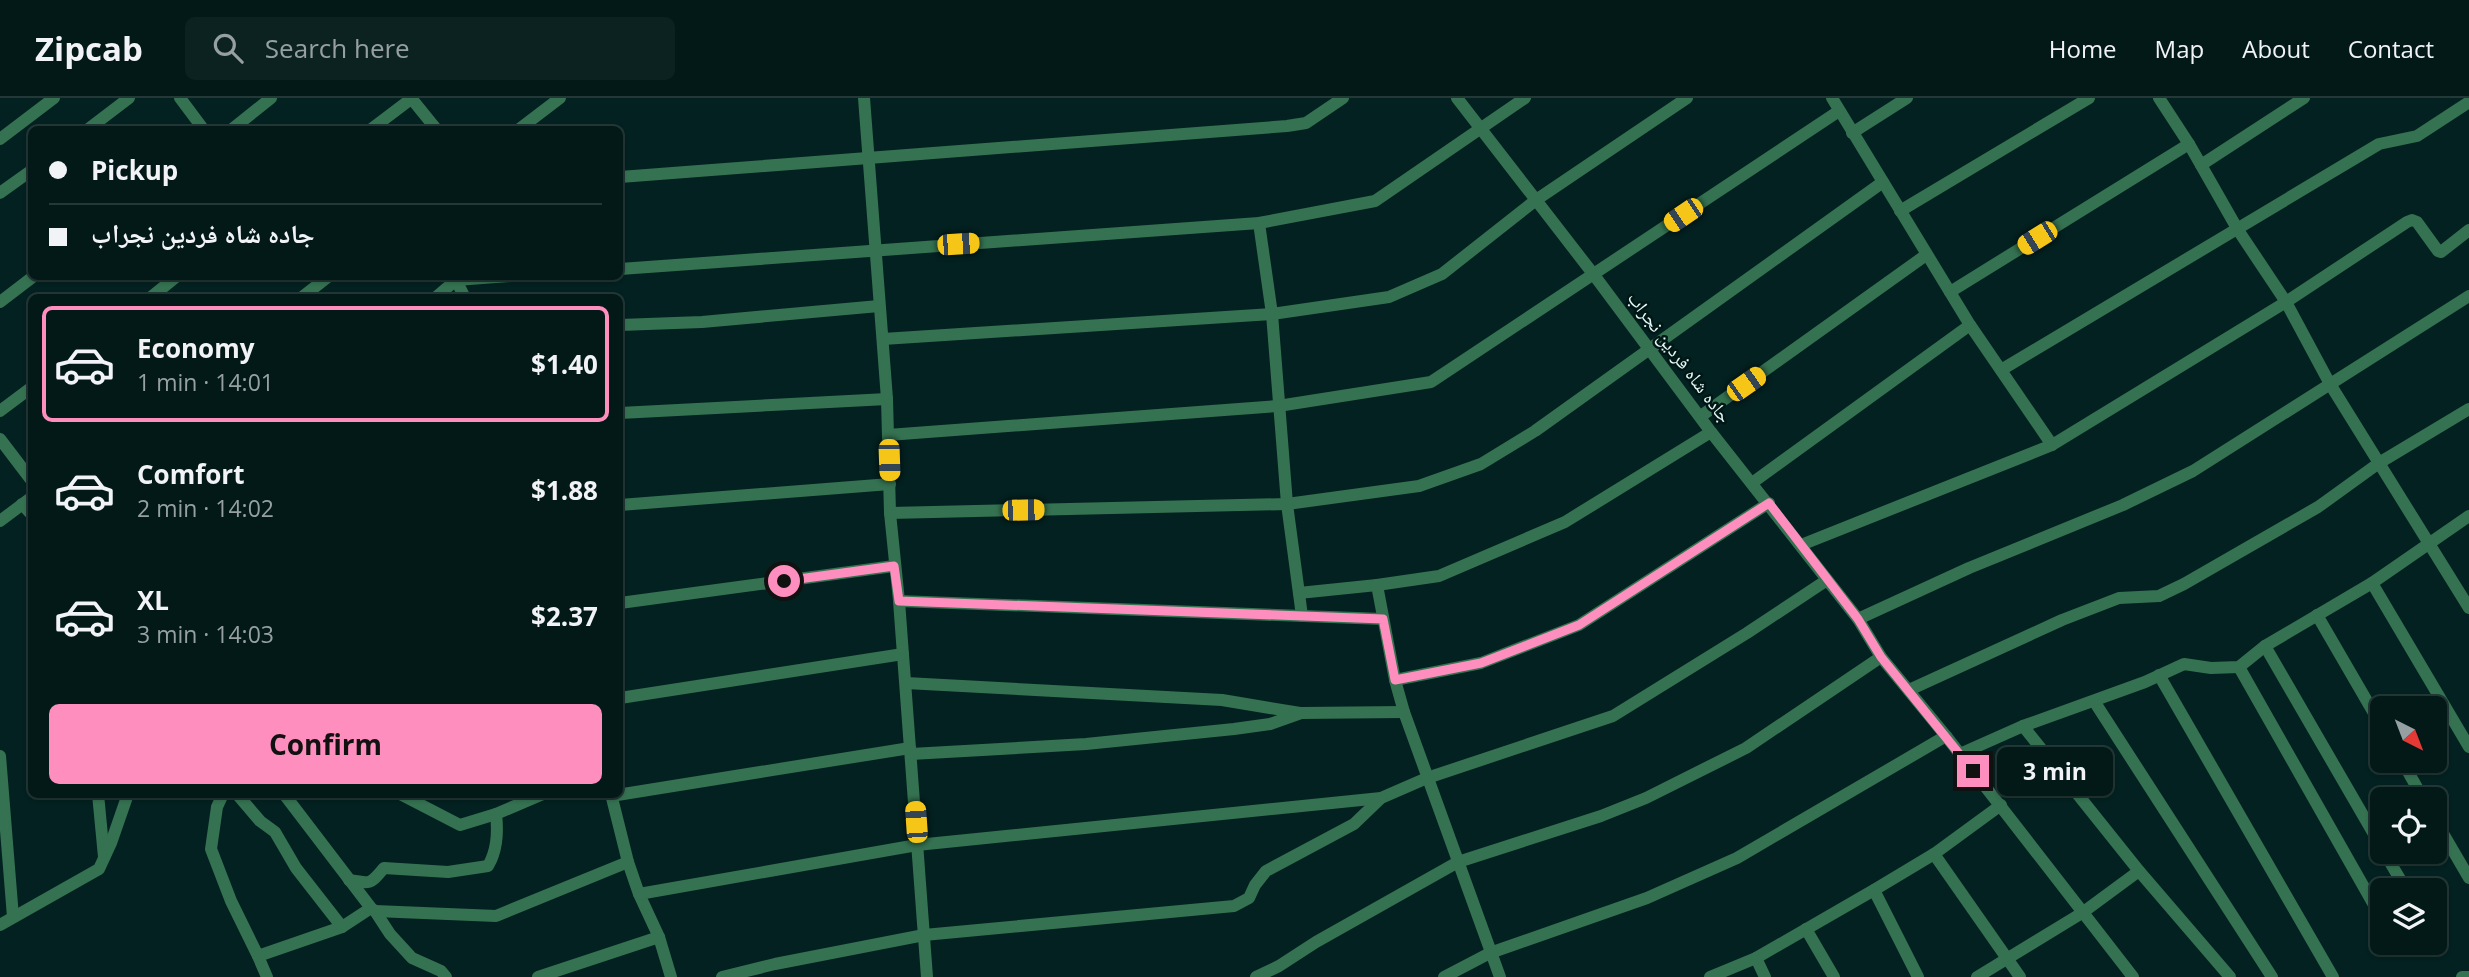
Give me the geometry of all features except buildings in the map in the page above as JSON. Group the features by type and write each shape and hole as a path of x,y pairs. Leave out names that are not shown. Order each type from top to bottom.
{"street":[{"path":"0,139 54,98"},
{"path":"91,126 129,98"},
{"path":"180,98 201,126"},
{"path":"236,126 271,98"},
{"path":"375,126 411,98 434,126"},
{"path":"523,126 560,98"},
{"path":"863,98 887,399 890,513 906,683 927,977"},
{"path":"623,177 1287,126 1307,123 1343,98"},
{"name":"جاده شاه فردین نجراب","path":"1457,98 1711,432 1858,619 1881,657 2001,805 2133,977"},
{"path":"623,269 1259,223 1375,201 1525,98"},
{"path":"883,339 1272,314 1389,297 1442,274 1536,200 1686,98"},
{"path":"1832,98 1970,325 2052,445"},
{"path":"1852,133 1907,98"},
{"path":"1900,211 2089,98"},
{"path":"2160,98 2238,230 2286,302 2330,384 2469,607"},
{"path":"2201,165 2304,98"},
{"path":"2001,370 2379,144 2417,136 2469,102"},
{"path":"888,435 1278,406 1431,382 1839,111"},
{"path":"1950,292 2189,144"},
{"path":"0,194 28,173"},
{"path":"890,513 1287,504 1419,486 1481,464 1535,430 1883,183"},
{"path":"1801,545 2052,445 2286,302 2407,222 2417,222 2441,252 2469,230"},
{"path":"1259,223 1272,314 1287,504 1302,616"},
{"path":"1700,416 1926,255"},
{"path":"0,302 29,280"},
{"path":"155,294 172,280"},
{"path":"305,294 321,280"},
{"path":"439,294 453,280"},
{"path":"1858,619 1969,568 2123,505 2193,471 2469,296"},
{"path":"623,325 702,322 879,306"},
{"path":"1752,483 1970,325"},
{"path":"0,411 28,390"},
{"path":"623,413 887,399"},
{"path":"1909,690 2062,620 2119,598 2159,596 2184,584 2318,507 2379,463 2469,409"},
{"path":"1298,593 1439,576 1565,522 1711,432"},
{"path":"0,439 28,476"},
{"path":"623,505 890,484"},
{"path":"0,521 27,501"},
{"path":"1395,680 1481,663 1579,625 1769,503"},
{"path":"1960,754 2023,726 2185,664 2211,668 2239,667 2265,646 2372,583 2469,516"},
{"path":"623,603 894,566"},
{"path":"639,894 917,845 1381,798 1427,778 1613,716 1827,580"},
{"path":"2372,583 2469,747"},
{"path":"1377,585 1395,680 1404,712 1500,977"},
{"path":"899,601 1383,619"},
{"path":"2318,615 2370,706"},
{"path":"2265,646 2370,828"},
{"path":"623,698 903,654"},
{"path":"1256,977 1458,862 1601,816 1646,798 1746,748 1881,657"},
{"path":"2239,667 2370,898"},
{"path":"2159,675 2330,976 2344,977"},
{"path":"906,683 1222,700 1301,713 1404,712"},
{"path":"2094,701 2272,977"},
{"path":"623,793 911,751 1086,744 1270,724 1301,713"},
{"path":"2023,726 2139,871 2230,977"},
{"path":"1444,977 1490,953 1647,898 1737,858 1946,736"},
{"path":"0,756 13,916"},
{"path":"98,798 104,858"},
{"path":"0,925 99,869 126,798"},
{"path":"221,798 217,807 211,849 231,901 267,977"},
{"path":"240,798 260,821 275,831 296,868 342,927"},
{"path":"287,798 390,934 412,958 441,971 446,977"},
{"path":"408,798 460,825 534,798"},
{"path":"612,798 628,862 659,937 671,977"},
{"path":"722,977 924,935 1234,906 1249,898 1266,871 1354,824 1381,798"},
{"path":"1710,977 1756,958 1874,890 1934,853 2001,805"},
{"path":"349,880 368,883 379,877 384,868 448,872 488,866 498,829 496,814"},
{"path":"2447,840 2469,878"},
{"path":"1934,853 2020,977"},
{"path":"258,956 342,927 373,909 496,916 628,862"},
{"path":"1977,977 2082,913 2139,871"},
{"path":"1874,890 1918,977"},
{"path":"1807,929 1833,977"},
{"path":"538,977 659,937"},
{"path":"1756,958 1765,977"},
{"path":"2462,977 2469,977"}],"route":[{"path":"784,581 894,566 899,601 1383,619 1395,680 1481,663 1579,625 1769,503 1858,619 1881,657 1973,771"}]}
